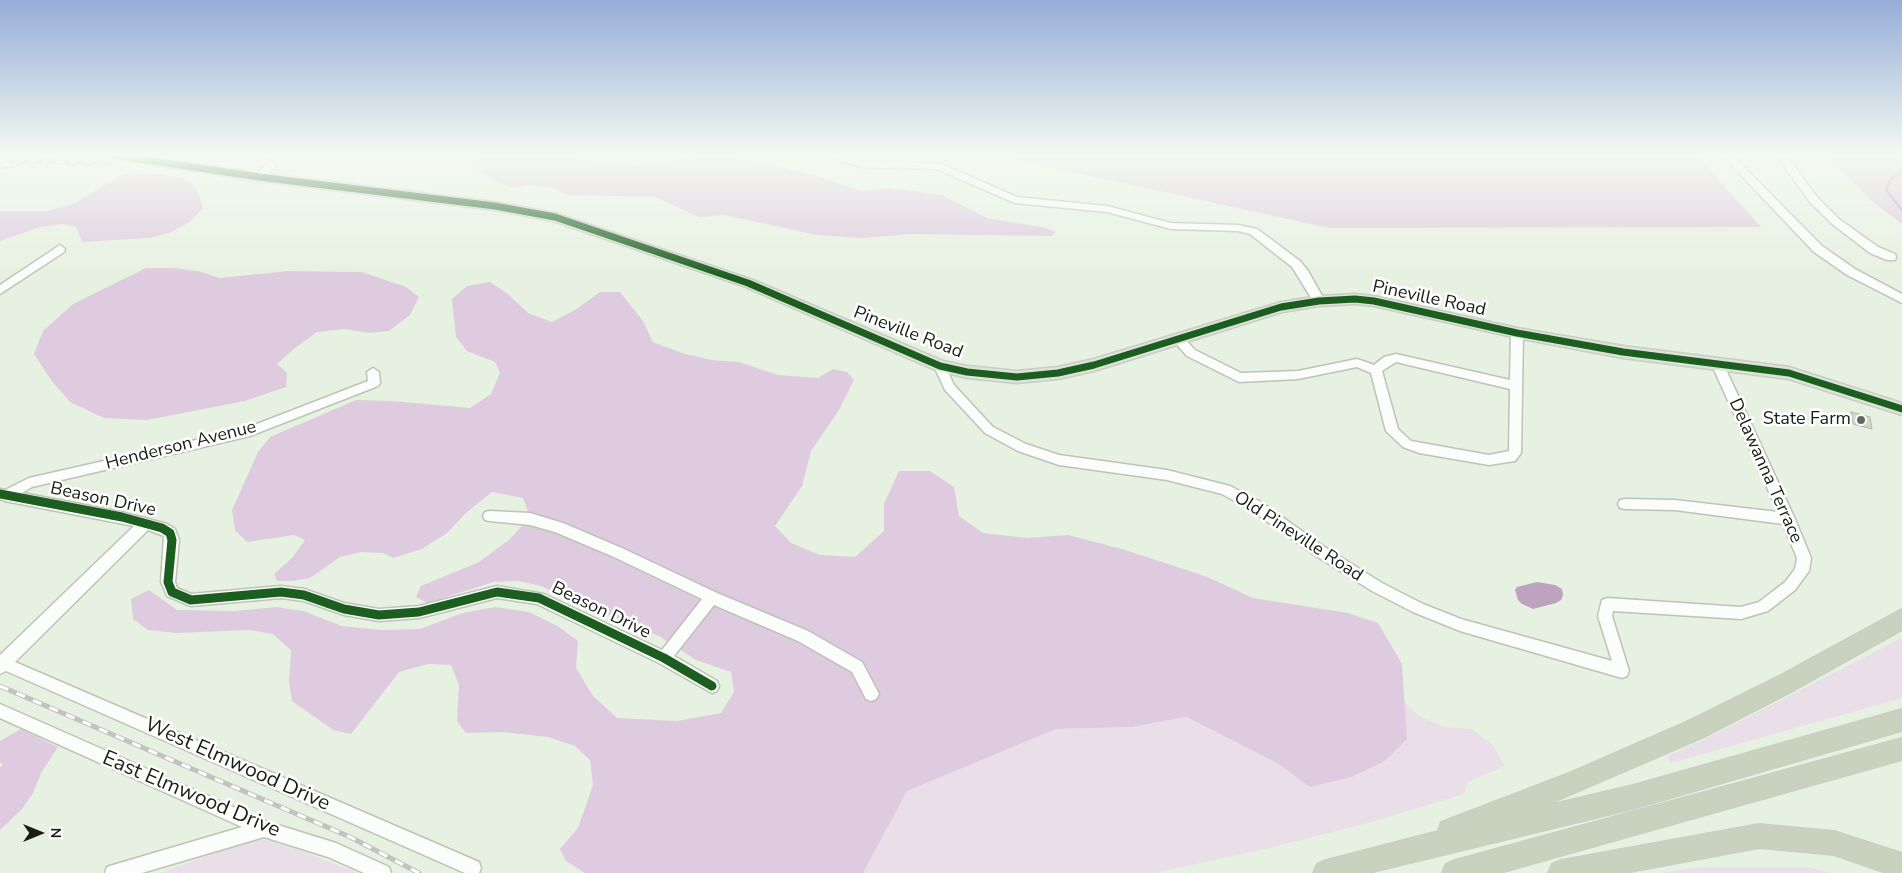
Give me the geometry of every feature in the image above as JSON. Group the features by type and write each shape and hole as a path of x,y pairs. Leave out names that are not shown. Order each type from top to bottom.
{"highway":[{"path":"1830,660 1902,619"},
{"path":"1378,858 1635,756 1902,626"},
{"path":"1326,873 1378,858 1633,797 1902,720"},
{"path":"1455,873 1902,749"},
{"path":"1561,873 1759,836 1834,843 1902,866"}],"main road":[{"name":"Pineville Road","path":"412,196 495,206 555,217 748,283 940,366 967,372 1016,376 1058,373 1094,365 1281,307 1319,301 1355,299 1374,301 1517,333 1623,352 1788,373 1902,409"}],"street":[{"path":"1006,196 1015,200 1107,210 1171,226 1238,228 1253,231 1296,264 1304,274 1319,301"},
{"path":"1767,196 1818,249 1851,272 1902,299"},
{"path":"1811,196 1835,222 1874,250 1890,257"},
{"path":"1802,233 1831,252 1902,290"},
{"path":"0,290 60,248"},
{"path":"1376,370 1387,416 1394,435 1407,444 1418,448 1489,460 1510,457 1515,453 1517,333"},
{"path":"1178,339 1191,353 1239,378 1298,375 1357,362 1376,370"},
{"path":"1376,370 1388,360 1396,358 1516,386"},
{"name":"Delawanna Terrace","path":"1622,671 1605,616 1607,604 1741,613 1764,608 1790,586 1802,571 1804,558 1717,363"},
{"name":"Old Pineville Road","path":"940,366 949,387 989,430 1022,448 1059,460 1167,475 1225,490 1256,506 1318,550 1377,586 1418,608 1460,625 1622,671"},
{"name":"Henderson Avenue","path":"3,495 29,483 246,433 374,383 373,372"},
{"name":"Beason Drive","path":"3,495 146,523 162,528 170,533 172,540 168,582 172,592 181,598 191,600 281,592 304,595 344,609 379,615 420,612 497,592 540,598 664,658 712,686"},
{"path":"1625,504 1675,505 1788,519"},
{"path":"490,516 530,519 558,527 803,636 857,667 871,694"},
{"name":"Beason Drive","path":"1,664 146,523"},
{"path":"664,658 712,597"},
{"name":"West Elmwood Drive","path":"1,664 473,868"},
{"name":"East Elmwood Drive","path":"0,711 264,829 330,849 383,873"},
{"path":"114,873 264,829"}],"shaded area":[{"path":"87,196 199,196 203,208 190,222 169,233 149,238 82,242 76,227 63,224 40,227 0,241 0,211 47,211 73,204"},
{"path":"600,196 943,196 987,218 1046,228 1056,232 1051,236 910,234 861,238 817,235 724,215 699,217 655,197"},
{"path":"1181,196 1733,196 1761,227 1330,228"},
{"path":"1867,196 1902,196 1902,224"},
{"path":"146,268 174,268 198,271 220,278 288,271 362,272 406,287 419,297 410,315 389,331 369,333 345,329 317,332 277,364 287,373 286,387 245,401 147,420 104,418 70,402 51,380 34,354 43,331 73,304"},
{"path":"490,282 508,294 528,313 552,322 575,310 600,292 620,292 643,321 653,342 682,353 711,360 739,362 778,375 818,378 833,369 847,372 854,380 839,410 811,451 802,486 775,526 791,543 820,555 855,557 884,531 884,504 899,471 930,471 954,487 959,516 983,533 1027,538 1068,535 1122,549 1205,576 1253,598 1348,613 1378,623 1402,664 1407,739 1385,761 1352,777 1310,787 1277,763 1186,717 1132,727 1056,729 907,791 863,873 585,873 566,861 560,849 578,828 593,785 590,760 575,746 548,737 502,732 466,733 457,721 459,685 451,665 428,664 399,672 351,734 333,730 292,701 289,682 291,650 273,634 249,630 177,633 148,630 133,619 131,599 149,590 177,610 235,611 276,607 303,611 342,626 381,630 420,629 463,613 495,607 529,612 559,627 578,641 576,668 593,696 617,718 677,721 721,713 734,692 731,672 696,660 659,636 541,586 519,581 494,582 427,603 416,597 421,586 479,562 510,539 530,517 523,498 492,492 467,512 447,533 422,549 393,558 383,553 361,552 340,557 310,578 292,581 277,581 274,574 292,558 305,540 294,535 247,542 235,530 232,510 258,452 270,437 356,400 392,401 470,408 491,394 500,373 495,362 467,351 456,337 452,299 467,286"},
{"path":"1537,582 1555,585 1562,589 1563,595 1561,600 1533,609 1522,604 1518,600 1515,590 1517,587"},
{"path":"1902,638 1902,698 1671,763 1668,760 1670,755"},
{"path":"1404,702 1419,716 1444,727 1471,729 1492,744 1505,766 1468,782 1464,794 1368,823 1269,848 1155,873 863,873 907,791 1056,729 1132,727 1186,717 1277,763 1310,787 1352,777 1385,761 1407,739"},
{"path":"21,729 58,747 41,773 33,793 22,809 0,830 0,767 3,765 0,762 0,741"},
{"path":"266,840 299,850 358,873 161,873 233,846 252,841"},
{"path":"1807,867 1831,873 1663,873 1690,868"}],"building":[{"name":"State Farm","path":"1851,412 1870,417 1872,429 1853,424"}],"waterway":[{"path":"1891,196 1902,210"}],"railway":[{"path":"0,686 350,837 419,873"}],"cycle path":[{"path":"412,196 495,206 555,217 748,283 940,366 967,372 1017,377 1058,373 1094,365 1281,307 1319,301 1355,299 1374,301 1517,333 1623,352 1789,373 1902,409"},
{"path":"0,494 122,517 162,528 170,533 172,540 168,582 172,592 191,600 281,592 304,595 344,609 379,615 419,612 497,592 539,598 664,658 712,686"}],"place":[{"name":"State Farm","path":"1861,420"}]}
